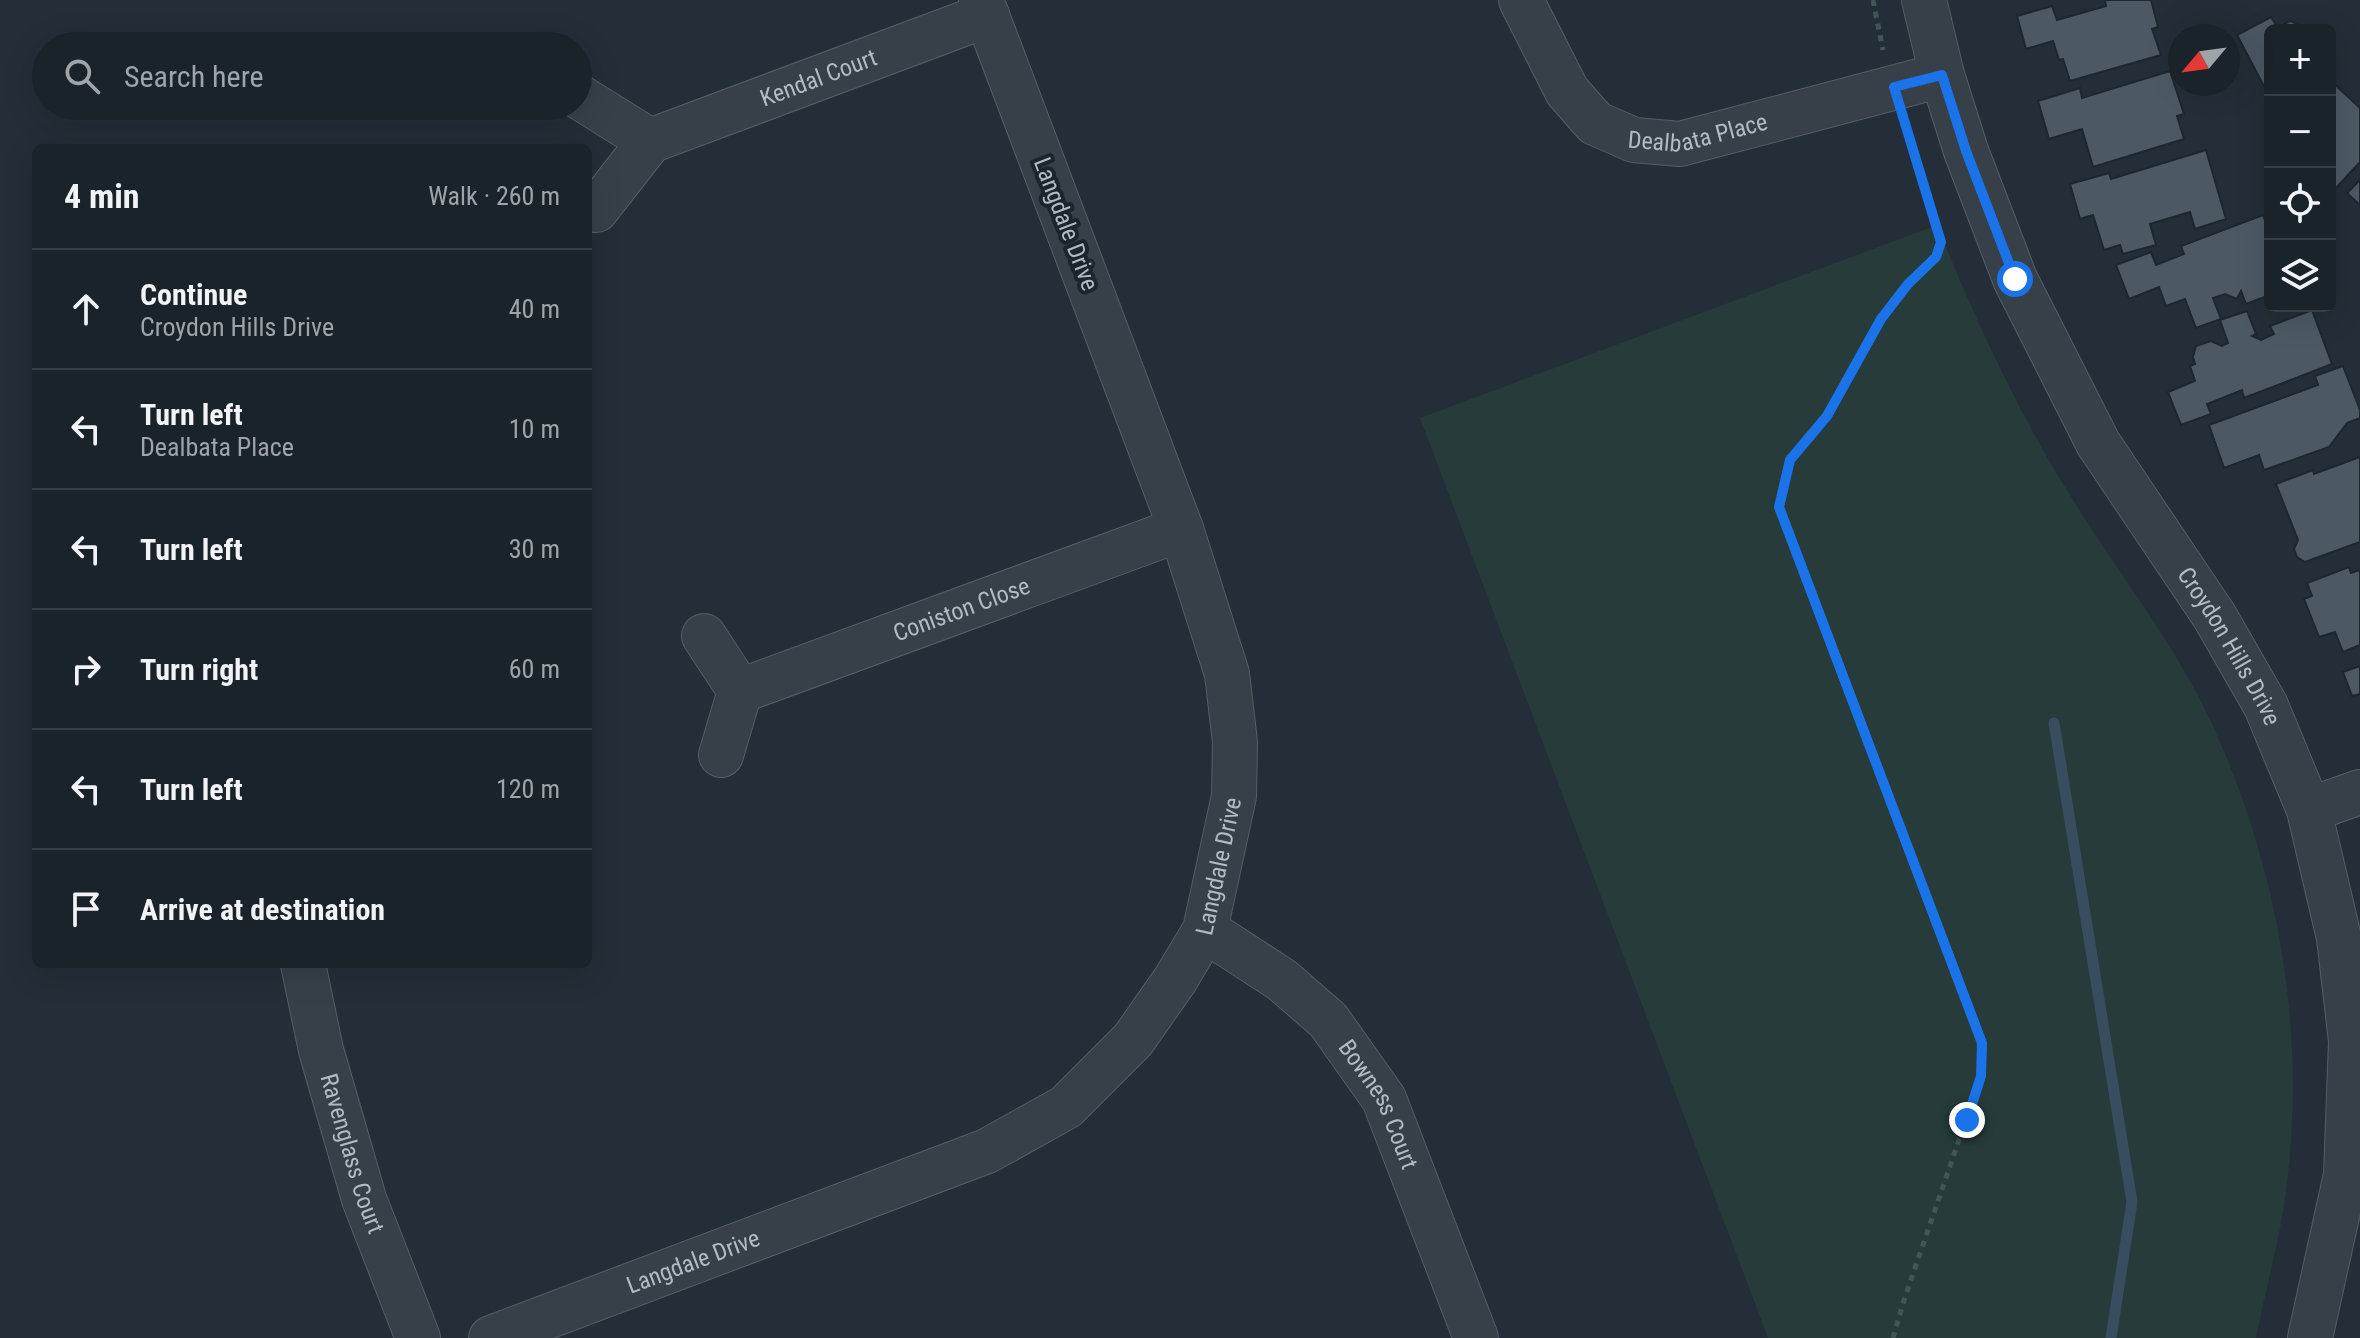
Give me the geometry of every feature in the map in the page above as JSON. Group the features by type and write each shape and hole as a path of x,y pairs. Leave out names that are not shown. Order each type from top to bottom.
{"street":[{"name":"Dealbata Place","path":"1521,0 1567,91 1595,123 1634,140 1680,144 1942,75"},
{"name":"Croydon Hills Drive","path":"1924,0 1942,75 1966,151 2015,279 2098,443 2215,617 2266,706 2309,810 2339,938 2351,1041 2346,1175 2310,1338"},
{"name":"Kendal Court","path":"650,141 984,8"},
{"name":"Langdale Drive","path":"491,1338 987,1151 1066,1107 1133,1040 1205,930 1234,796 1235,742 1227,674 1181,529 984,8"},
{"path":"592,105 650,141 596,210"},
{"name":"Coniston Close","path":"740,691 1181,529"},
{"path":"704,636 740,691 721,755"},
{"path":"2309,810 2360,792"},
{"name":"Bowness Court","path":"1205,930 1282,980 1328,1020 1384,1099 1476,1338"},
{"name":"Ravenglass Court","path":"304,968 321,1050 364,1199 418,1338"}],"path":[{"path":"1873,0 1880,39 1941,242 1936,257 1908,284 1881,319 1827,416 1790,460 1779,507 1982,1043 1981,1076 1893,1338"}],"green space":[{"path":"1937,225 1968,299 2039,442 2199,698 2236,780 2255,836 2282,950 2293,1067 2287,1184 2256,1338 1768,1338 1420,418"}],"building":[{"path":"2105,0 2151,0 2158,27 2152,29 2161,55 2070,81 2053,41 2026,49 2017,16 2052,6 2057,20 2106,6"},
{"path":"2271,17 2275,24 2264,24 2264,86 2240,41 2240,33"},
{"path":"2168,72 2168,96 2178,96 2184,114 2177,116 2184,139 2093,167 2082,129 2049,139 2038,101 2080,88 2082,98"},
{"path":"2336,86 2360,108 2360,162 2336,188"},
{"path":"2206,150 2226,219 2195,229 2190,212 2150,224 2156,245 2123,254 2120,245 2104,250 2093,215 2080,219 2070,184 2109,173 2111,179"},
{"path":"2360,180 2360,205 2347,193"},
{"path":"2263,215 2264,297 2246,304 2241,291 2237,299 2225,294 2213,298 2221,319 2196,328 2185,299 2166,306 2159,287 2129,299 2116,265 2151,252 2156,265 2184,254 2181,246"},
{"path":"2247,311 2256,334 2252,336 2261,340 2274,334 2270,326 2313,312 2332,364 2244,398 2242,390 2207,404 2211,414 2181,425 2168,392 2195,381 2190,366 2195,364 2196,346 2211,341 2222,346 2228,343 2220,320"},
{"path":"2343,366 2360,410 2360,418 2347,423 2329,447 2264,470 2259,455 2224,468 2209,425 2318,385 2315,376"},
{"path":"2360,457 2360,542 2305,562 2297,557 2294,549 2298,540 2276,484"},
{"path":"2349,567 2351,573 2360,570 2360,645 2343,652 2335,632 2319,637 2304,599 2312,596 2307,583"},
{"path":"2360,666 2360,694 2352,696 2343,672"}],"waterway":[{"path":"2054,723 2132,1202 2111,1338"}],"route":[{"path":"1967,1120 1981,1076 1982,1043 1779,507 1790,460 1827,416 1881,319 1908,284 1936,257 1941,242 1894,87 1942,75 1966,151 2015,279"}]}
